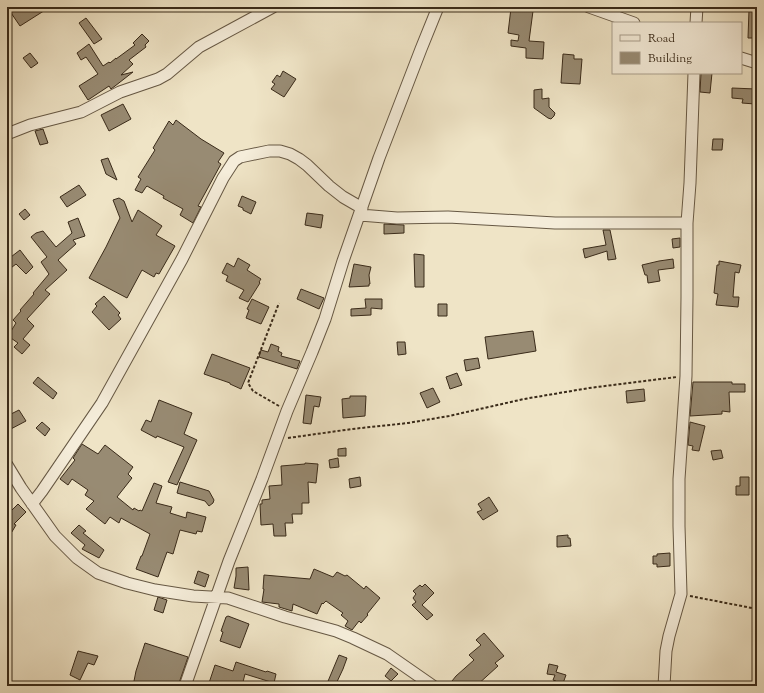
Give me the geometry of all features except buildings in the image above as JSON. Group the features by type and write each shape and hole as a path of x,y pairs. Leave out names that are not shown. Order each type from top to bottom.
{"street":[{"path":"7,134 30,125 81,112 120,92 158,79 167,74 199,47 273,7"},
{"path":"185,686 216,597 287,411 325,320 400,102 438,7"},
{"path":"589,7 631,22"},
{"path":"696,22 697,7"},
{"path":"742,58 757,63"},
{"path":"664,686 666,651 681,594 679,479 686,376 688,297 687,223 694,74"},
{"path":"32,504 102,403 193,239 223,178 234,161 240,157 269,151 280,151 290,154 300,159 361,212 397,218 448,216 555,224 687,223"},
{"path":"7,465 55,536 87,566 98,573 154,590 193,596 233,599 353,638 387,654 433,686"}],"path":[{"path":"279,303 248,383 253,390 287,411"},
{"path":"276,440 352,429 408,423 449,416 524,399 589,388 686,376"},
{"path":"681,594 757,609"}]}
